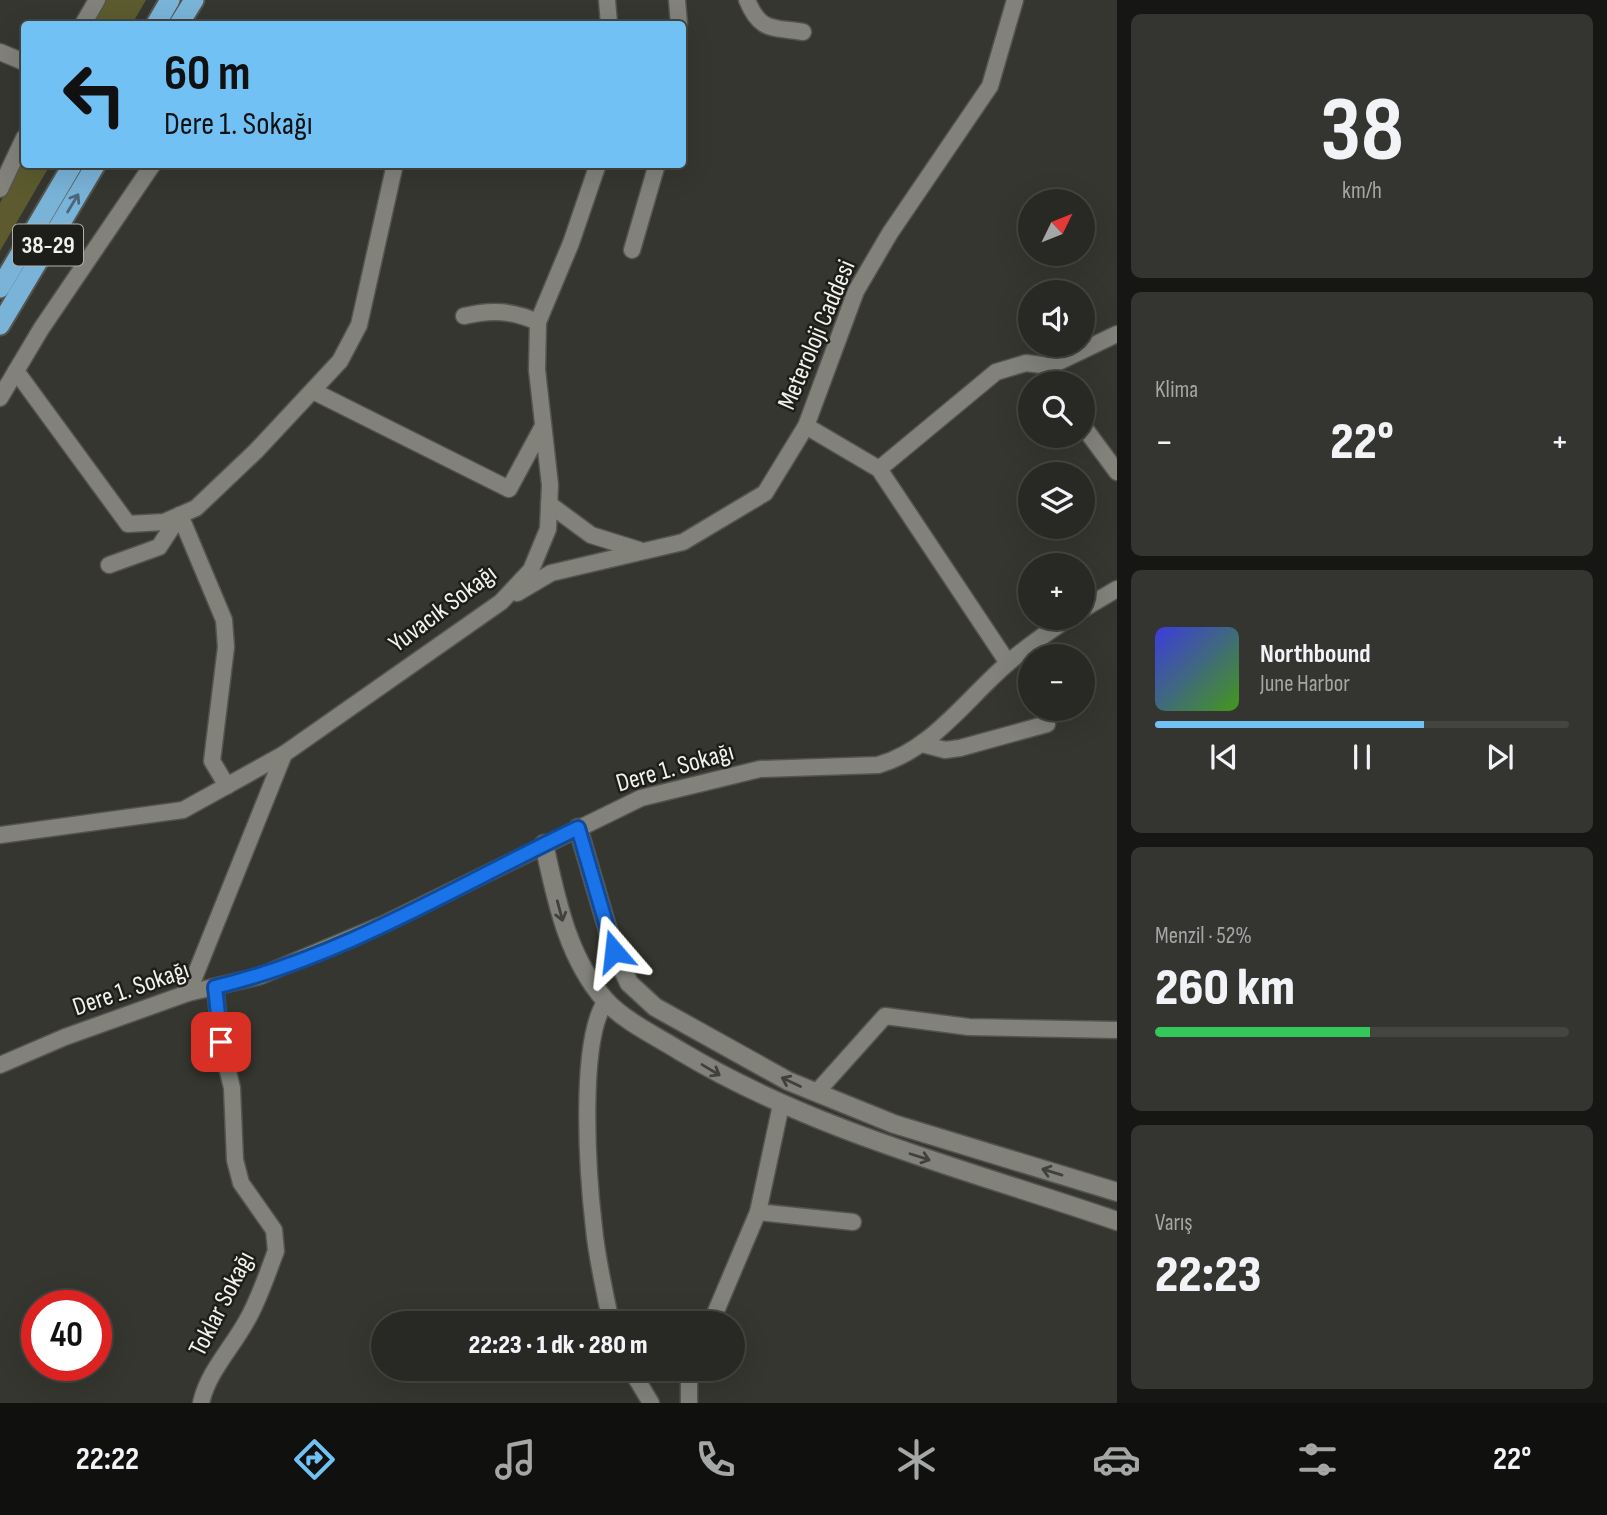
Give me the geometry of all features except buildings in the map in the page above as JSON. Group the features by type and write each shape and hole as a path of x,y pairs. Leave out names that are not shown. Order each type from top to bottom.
{"highway":[{"path":"158,21 170,0"},
{"path":"181,21 194,0"},
{"name":"38-29","path":"0,288 71,168"},
{"name":"38-29","path":"0,325 94,168"}],"street":[{"path":"85,21 97,0"},
{"path":"607,0 609,21"},
{"path":"677,0 679,21"},
{"path":"747,0 754,17 763,26 803,32"},
{"name":"Meteroloji Caddesi","path":"501,602 551,573 682,542 765,492 806,426 856,291 890,233 990,86 1015,0"},
{"path":"0,52 21,61"},
{"path":"0,189 21,144"},
{"path":"0,398 41,328 150,168"},
{"path":"16,371 128,524 164,522 196,508 340,361 359,325 394,168"},
{"name":"Yuvacık Sokağı","path":"0,835 183,810 284,754 501,602 531,570 548,529 549,504 537,370 538,322 571,243 597,168"},
{"path":"632,250 656,168"},
{"path":"464,316 489,310 515,312 538,322"},
{"path":"878,469 996,372 1026,363 1050,366 1117,334"},
{"path":"1050,366 1053,371"},
{"path":"313,391 509,489 543,426"},
{"path":"806,426 878,469 1008,663"},
{"path":"1095,442 1117,472"},
{"path":"549,504 591,535 641,551"},
{"path":"109,565 159,547 180,515"},
{"path":"180,515 224,620 226,647 212,761 227,786"},
{"path":"1095,602 1117,589"},
{"name":"Dere 1. Sokağı","path":"0,1065 65,1037 188,993 260,976 384,924 641,798 760,769 878,765 908,754 1008,663 1053,630"},
{"path":"922,744 945,750 960,748 1047,724"},
{"path":"188,993 284,754"},
{"path":"578,828 614,951 629,983 655,1007 788,1081 816,1093 894,1124 1117,1192"},
{"path":"544,844 561,918 582,965 606,1001 648,1031 731,1082 781,1105 887,1147 1117,1221"},
{"name":"Toklar Sokağı","path":"201,1403 223,1355 247,1321 276,1251 277,1240 274,1230 241,1183 235,1160 232,1088 221,1042 215,987"},
{"path":"606,1001 593,1027 588,1113 594,1228 609,1311"},
{"path":"816,1093 885,1016 969,1027 1117,1030"},
{"path":"716,1311 758,1212 781,1105"},
{"path":"758,1212 853,1222"},
{"path":"638,1381 651,1403"},
{"path":"689,1403 690,1381"}],"shaded area":[{"path":"102,0 146,0 134,21 92,21"},
{"path":"21,161 21,168 48,168 0,251 0,203"}],"route":[{"path":"221,1042 215,987 260,976 384,924 578,828 614,951"}]}
